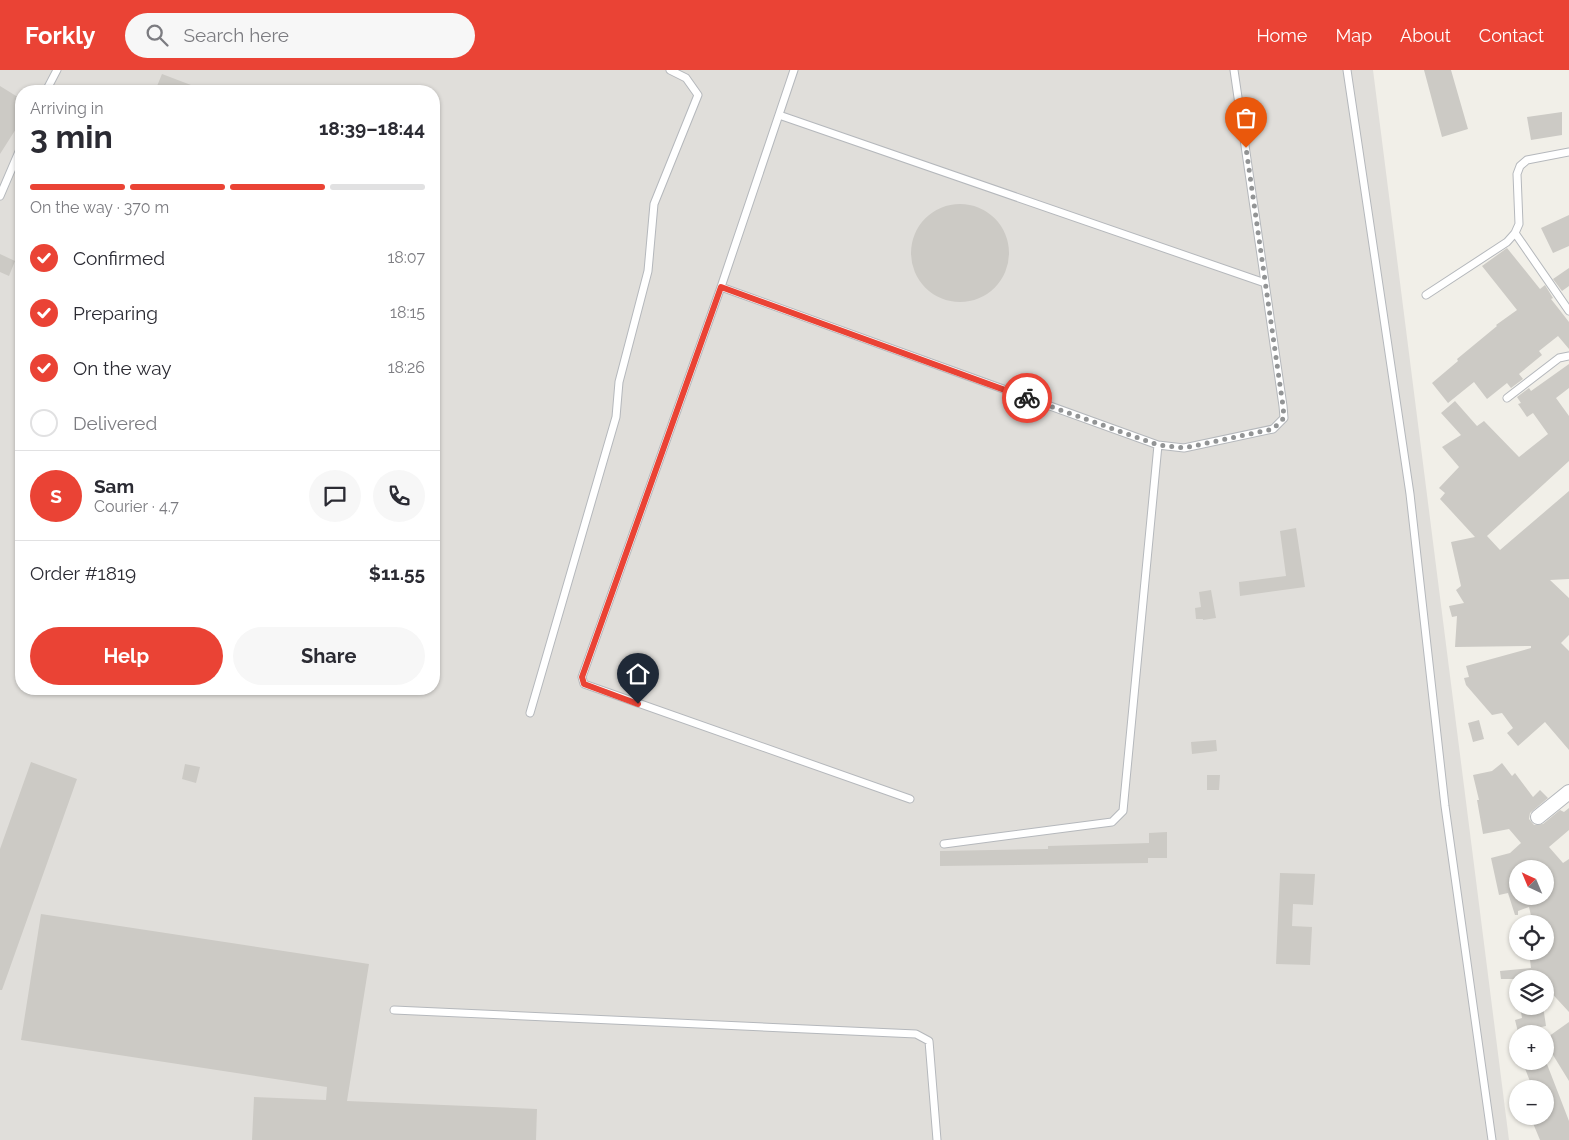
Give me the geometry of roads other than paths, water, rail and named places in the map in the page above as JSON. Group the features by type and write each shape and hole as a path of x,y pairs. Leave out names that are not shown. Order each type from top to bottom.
{"street":[{"path":"1538,817 1569,792"}],"lane":[{"path":"49,85 57,70"},
{"path":"530,713 616,416 619,382 648,271 654,204 698,95 686,78 670,70"},
{"path":"794,70 721,287 582,677 584,684 910,799"},
{"path":"721,287 1158,445 1184,448 1273,429 1284,418 1234,70"},
{"path":"1348,70 1410,494 1444,806 1492,1140"},
{"path":"779,115 1265,283"},
{"path":"1426,296 1507,242 1515,233 1519,224 1517,174 1520,166 1527,160 1569,152"},
{"path":"0,196 15,161"},
{"path":"1515,233 1569,311"},
{"path":"1507,398 1559,358 1569,356"},
{"path":"944,844 1112,822 1123,811 1158,445"},
{"path":"394,1010 916,1034 929,1041 938,1140"}]}
